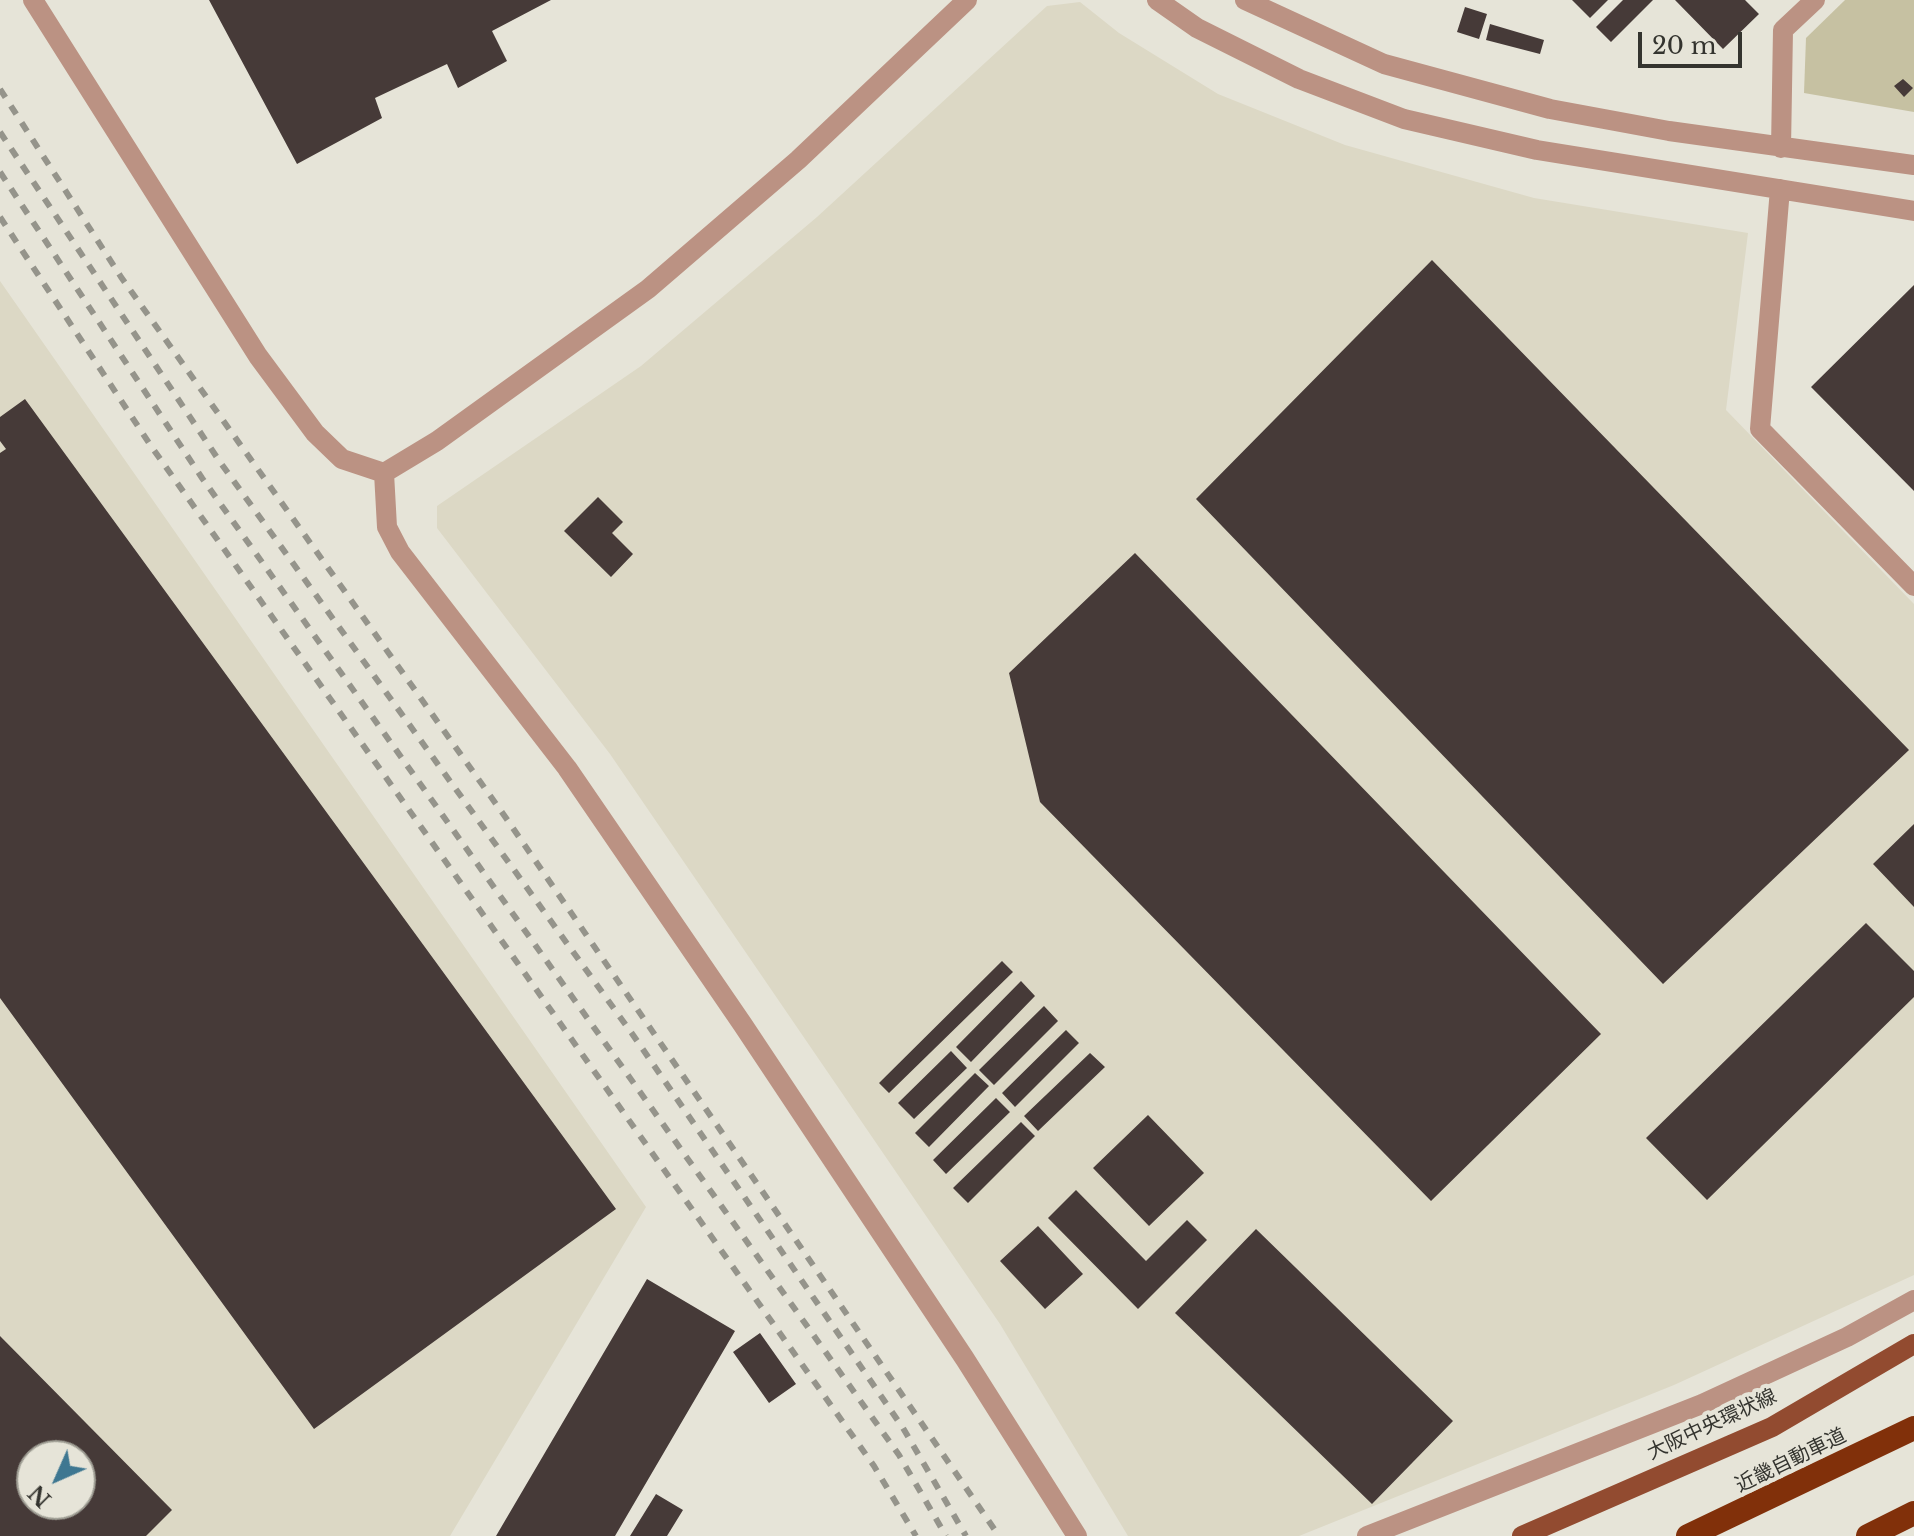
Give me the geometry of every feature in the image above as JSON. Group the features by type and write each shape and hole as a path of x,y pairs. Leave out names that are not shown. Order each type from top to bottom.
{"highway":[{"name":"近畿自動車道","path":"1688,1536 1914,1428"},
{"path":"1868,1536 1914,1513"}],"main road":[{"name":"大阪中央環状線","path":"1522,1536 1772,1427 1914,1344"}],"street":[{"path":"33,0 258,356 315,433 342,459 384,473 437,441 648,289 798,160 967,0"},
{"path":"1157,0 1197,28 1299,79 1404,119 1537,150 1914,211"},
{"path":"1245,0 1346,48 1451,84 1550,109 1781,148 1914,165"},
{"path":"1781,148 1783,30 1815,0"},
{"path":"1780,189 1760,429 1914,586"},
{"path":"384,473 387,527 400,552 567,768 620,845 948,1333 1077,1536"},
{"path":"1367,1536 1702,1404 1847,1337 1914,1300"}],"shaded area":[{"path":"1845,0 1914,0 1914,112 1804,93 1806,38"},
{"path":"1080,2 1119,33 1218,94 1345,145 1534,198 1748,233 1726,410 1914,604 1914,1275 1674,1385 1299,1536 1128,1536 1000,1324 610,754 437,528 437,506 641,366 817,217 1047,6"},
{"path":"0,281 646,1207 450,1536 0,1536"}],"building":[{"path":"209,0 551,0 492,31 507,61 458,88 447,64 375,98 382,118 297,164"},
{"path":"1572,0 1608,0 1590,18"},
{"path":"1623,0 1653,0 1611,42 1596,27"},
{"path":"1675,0 1745,0 1759,14 1723,49"},
{"path":"1465,7 1487,14 1479,39 1457,32"},
{"path":"1490,24 1544,40 1540,54 1486,40"},
{"path":"1903,79 1913,88 1904,97 1894,86"},
{"path":"1432,260 1909,750 1663,984 1196,499"},
{"path":"1914,285 1914,491 1811,387"},
{"path":"25,399 616,1209 314,1429 0,998 0,453 6,449 0,441 0,417"},
{"path":"598,497 623,522 612,533 633,554 611,577 564,531"},
{"path":"1135,553 1601,1034 1431,1201 1040,802 1009,673"},
{"path":"1914,824 1914,907 1873,864"},
{"path":"1866,923 1914,971 1914,997 1707,1200 1646,1138"},
{"path":"1002,961 1013,972 889,1093 879,1083"},
{"path":"1021,981 1035,996 971,1062 956,1047"},
{"path":"1044,1006 1058,1021 994,1085 979,1070"},
{"path":"1066,1030 1079,1043 1015,1107 1002,1093"},
{"path":"951,1051 967,1068 914,1119 898,1103"},
{"path":"1090,1053 1105,1067 1038,1131 1024,1116"},
{"path":"975,1073 989,1086 929,1147 915,1133"},
{"path":"996,1098 1010,1112 946,1174 933,1160"},
{"path":"1148,1115 1204,1173 1149,1226 1093,1168"},
{"path":"1021,1122 1035,1136 968,1203 953,1188"},
{"path":"1076,1190 1146,1261 1187,1220 1207,1240 1138,1309 1048,1218"},
{"path":"1038,1226 1083,1274 1045,1309 1000,1261"},
{"path":"1256,1229 1453,1421 1372,1504 1175,1313"},
{"path":"647,1279 735,1331 615,1536 496,1536"},
{"path":"760,1333 796,1384 769,1403 733,1352"},
{"path":"0,1336 172,1510 146,1536 0,1536"},
{"path":"656,1494 683,1510 667,1536 630,1536"}],"railway":[{"path":"0,89 121,277 506,818 999,1536"},
{"path":"0,132 220,462 633,1035 903,1428 966,1536"},
{"path":"0,172 202,478 899,1455 946,1536"},
{"path":"0,217 151,446 874,1466 916,1536"}]}
